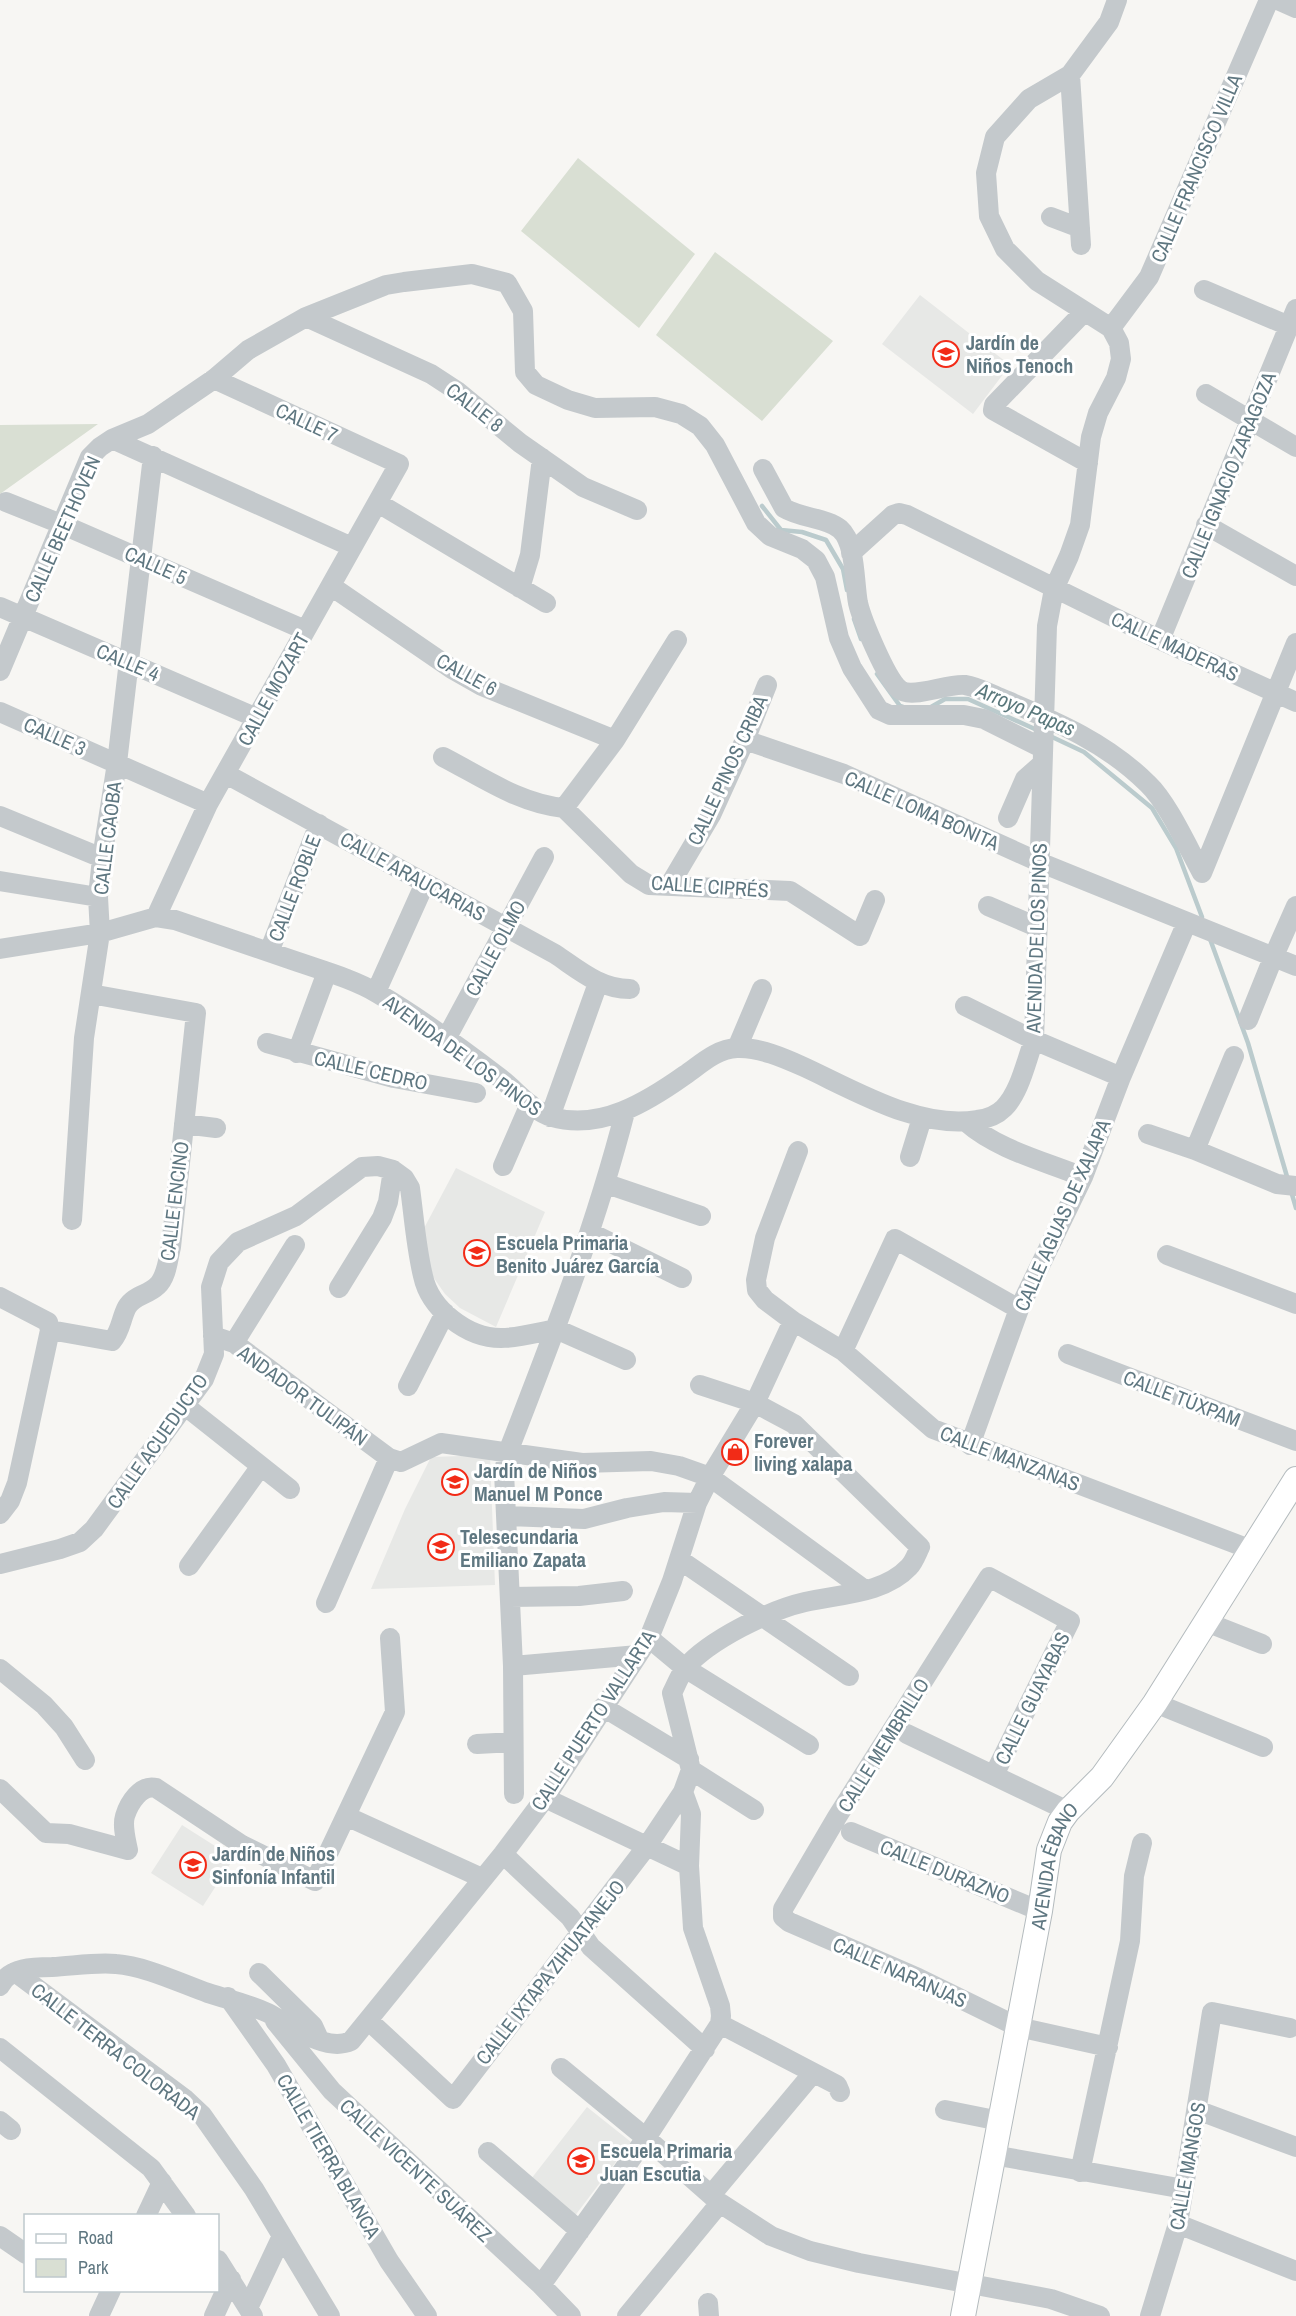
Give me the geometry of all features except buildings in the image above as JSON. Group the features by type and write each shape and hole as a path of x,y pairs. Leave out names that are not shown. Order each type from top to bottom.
{"main road":[{"name":"AVENIDA ÉBANO","path":"963,2316 1040,1911 1049,1850 1054,1836 1068,1811 1102,1777 1155,1703 1296,1479"}],"street":[{"path":"1111,328 1037,281 1005,249 989,216 986,173 995,137 1029,99 1070,75 1109,22 1117,0"},
{"name":"CALLE FRANCISCO VILLA","path":"1111,328 1149,277 1269,0"},
{"path":"1278,0 1296,8"},
{"path":"1051,217 1081,237 1070,75"},
{"name":"CALLE BEETHOVEN","path":"0,671 90,457 100,447 112,439 148,424 214,379 248,350 306,317 386,285 472,274 507,283 523,311 525,372 536,385 568,400 595,408 655,407 681,414 700,426 715,445 756,523 770,536 802,549 816,560 825,578 839,638 852,668 879,710 890,715 964,715 984,719 1042,738"},
{"path":"1204,290 1293,317"},
{"path":"1084,312 994,405 993,410 1089,463"},
{"name":"CALLE 8","path":"306,317 431,374 584,487 637,510"},
{"name":"CALLE IGNACIO ZARAGOZA","path":"1160,640 1293,317"},
{"name":"AVENIDA DE LOS PINOS","path":"0,949 100,933 156,917 176,920 327,972 376,992 502,1079 530,1104 550,1117 590,1119 625,1112 661,1092 714,1054 737,1048 762,1051 786,1059 922,1118 944,1122 987,1119 1004,1109 1015,1092 1034,1040 1047,626 1054,589 1080,525 1093,429 1098,413 1116,378 1121,359 1119,343 1111,328"},
{"name":"CALLE 7","path":"214,379 399,465"},
{"path":"1206,394 1296,447"},
{"path":"112,439 352,547"},
{"name":"CALLE CAOBA","path":"72,1220 84,1038 100,933 99,897 102,858 117,763 139,558 153,456"},
{"path":"520,588 530,555 542,458"},
{"name":"CALLE MOZART","path":"156,917 208,804 399,465"},
{"path":"763,469 784,508 838,528 847,538 858,603 875,648 897,688 905,693 913,693 954,684 974,686 1042,738 1096,743 1149,784 1202,873 1296,643"},
{"name":"CALLE 5","path":"6,502 305,630"},
{"path":"378,503 546,603"},
{"name":"CALLE MADERAS","path":"851,553 893,515 900,513 1160,640 1296,702"},
{"path":"1206,525 1296,576"},
{"name":"CALLE 6","path":"331,586 452,669 482,686 615,740"},
{"name":"CALLE 4","path":"0,607 257,718"},
{"path":"443,757 521,798 545,806 564,808 615,740 677,640"},
{"name":"CALLE PINOS CRIBA","path":"669,886 711,815 767,685"},
{"name":"CALLE 3","path":"0,711 208,804"},
{"path":"1008,818 1042,738"},
{"name":"CALLE LOMA BONITA","path":"745,740 844,774 1039,862 1296,966"},
{"name":"CALLE ARAUCARIAS","path":"226,774 555,954 598,983"},
{"name":"CALLE CIPRÉS","path":"564,808 631,874 649,885 790,891 860,936 875,900"},
{"path":"0,816 102,858"},
{"name":"CALLE ROBLE","path":"269,952 319,824"},
{"name":"CALLE OLMO","path":"446,1039 544,857"},
{"path":"0,881 99,897"},
{"path":"376,992 425,883"},
{"path":"988,906 1037,927"},
{"path":"1248,1020 1272,958 1296,906"},
{"name":"CALLE AGUAS DE XALAPA","path":"970,1444 1019,1309 1083,1177 1121,1077 1187,922"},
{"path":"297,1053 327,972"},
{"path":"550,1117 598,983 616,989 630,989"},
{"path":"737,1048 762,989"},
{"name":"CALLE ENCINO","path":"49,1326 112,1341 117,1335 128,1306 136,1297 158,1285 164,1277 171,1247 196,1013 90,994"},
{"path":"965,1006 1034,1040 1121,1077"},
{"name":"CALLE CEDRO","path":"267,1043 394,1078 476,1093"},
{"path":"1195,1150 1234,1056"},
{"path":"503,1166 530,1104"},
{"path":"514,1794 513,1666 504,1472 508,1452 591,1233 607,1184 625,1112"},
{"path":"910,1157 922,1118"},
{"path":"966,1122 978,1133 993,1141 1083,1177"},
{"path":"184,1124 216,1128"},
{"path":"1148,1134 1291,1186"},
{"name":"CALLE MANZANAS","path":"798,1151 765,1238 756,1280 757,1290 793,1322 843,1351 933,1429 1252,1550"},
{"name":"CALLE ACUEDUCTO","path":"0,1564 80,1542 94,1529 204,1379 214,1354 211,1287 219,1262 238,1242 296,1216 362,1167 378,1166 393,1170"},
{"path":"339,1288 382,1218 388,1202 393,1170 404,1178 410,1188 423,1278 432,1297 445,1313 464,1328 484,1336 502,1338 556,1329 626,1360"},
{"path":"607,1184 701,1216"},
{"path":"591,1233 682,1278"},
{"path":"843,1351 895,1239 1019,1309"},
{"path":"234,1343 295,1245"},
{"path":"1167,1255 1296,1304"},
{"path":"0,1297 49,1326 17,1483 10,1501 0,1514"},
{"path":"408,1386 445,1313"},
{"name":"CALLE PUERTO VALLARTA","path":"321,2041 342,2045 351,2041 503,1854 545,1798 650,1638 680,1560 697,1503 710,1477 755,1404 793,1322"},
{"name":"ANDADOR TULIPÁN","path":"213,1336 234,1343 389,1458"},
{"name":"CALLE TÚXPAM","path":"1068,1354 1296,1442"},
{"path":"647,1845 683,1792 690,1765 672,1693 685,1668 717,1642 763,1617 803,1602 865,1590 889,1582 910,1567 920,1547 794,1424 755,1404 700,1385"},
{"path":"184,1405 290,1489"},
{"path":"326,1603 389,1458 401,1462 441,1443 582,1463 651,1461 679,1466 710,1477 865,1590"},
{"path":"189,1566 261,1466"},
{"path":"506,1516 584,1519 627,1508 664,1502 697,1503"},
{"path":"680,1560 849,1676"},
{"name":"CALLE GUAYABAS","path":"989,1577 1070,1621 994,1775"},
{"name":"CALLE MEMBRILLO","path":"783,1917 783,1909 837,1817 989,1577"},
{"path":"510,1596 579,1596 622,1591"},
{"path":"1206,1622 1262,1644"},
{"path":"0,1789 46,1833 69,1834 128,1850 125,1817 141,1790 149,1786 156,1788 242,1845 315,1881 395,1712 390,1638"},
{"path":"650,1638 685,1668 809,1745"},
{"path":"513,1666 638,1655"},
{"path":"0,1669 44,1706 64,1727 85,1760"},
{"path":"1155,1703 1263,1747"},
{"path":"603,1707 754,1810"},
{"path":"907,1734 1068,1811"},
{"path":"477,1744 513,1742"},
{"path":"541,2285 646,2138 720,2024 720,2006 693,1928 689,1866 691,1814 683,1792"},
{"path":"545,1798 689,1866"},
{"path":"346,1816 482,1878"},
{"name":"CALLE DURAZNO","path":"850,1832 1040,1911"},
{"path":"1080,2172 1130,1941 1134,1876 1142,1843"},
{"name":"CALLE IXTAPA ZIHUATANEJO","path":"368,2020 453,2099 647,1845"},
{"path":"503,1854 570,1917 591,1947 705,2049"},
{"name":"CALLE NARANJAS","path":"783,1917 789,1922 918,1978 1018,2027 1108,2047"},
{"path":"0,1986 15,1972 30,1968 117,1964 168,1977 210,1994 228,1997 321,2041"},
{"name":"CALLE TERRA COLORADA","path":"15,1972 202,2115 254,2189 330,2316"},
{"path":"259,1973 313,2026 321,2041"},
{"name":"CALLE TIERRA BLANCA","path":"228,1997 276,2065 389,2261 428,2316"},
{"name":"CALLE MANGOS","path":"1150,2316 1178,2224 1212,2013 1290,2028"},
{"name":"CALLE VICENTE SUÁREZ","path":"270,2015 332,2091 541,2285 571,2316"},
{"path":"720,2024 837,2085 840,2092"},
{"path":"0,2048 151,2168 185,2214"},
{"path":"561,2068 716,2199 764,2233 810,2251 859,2263 1051,2299 1100,2316"},
{"path":"627,2316 813,2073"},
{"path":"945,2110 1000,2121"},
{"path":"1197,2110 1296,2147"},
{"path":"488,2152 580,2231"},
{"path":"993,2155 1184,2189"},
{"path":"147,2214 162,2182"},
{"path":"1178,2224 1296,2271"},
{"path":"0,2236 24,2253"},
{"path":"250,2312 282,2236"},
{"path":"219,2261 250,2312"},
{"path":"214,2316 231,2279"},
{"path":"99,2316 110,2292"}],"shaded area":[{"name":"Jardín de Niños Tenoch","path":"920,295 1010,365 973,414 882,344"},
{"name":"Escuela Primaria Benito Juárez García","path":"456,1168 545,1212 496,1327 460,1308 445,1294 431,1274 422,1232"},
{"name":"Telesecundaria Emiliano Zapata","path":"490,1455 495,1585 371,1589 405,1509 431,1457"},
{"name":"Jardín de Niños Sinfonía Infantil","path":"182,1825 234,1858 203,1906 151,1873"},
{"name":"Escuela Primaria Juan Escutia","path":"587,2107 631,2142 574,2217 531,2179"}],"green space":[{"path":"578,158 695,254 639,328 521,231"},
{"path":"715,252 833,341 762,421 656,335"},
{"path":"98,424 0,494 0,425"}],"waterway":[{"name":"Arroyo Papas","path":"762,506 781,530 802,532 826,540 843,569 847,590"},
{"name":"Arroyo Papas","path":"854,619 861,639"},
{"name":"Arroyo Papas","path":"877,674 903,707"},
{"name":"Arroyo Papas","path":"931,707 945,699 968,699 1037,730"},
{"name":"Arroyo Papas","path":"1050,736 1084,752 1152,808 1176,848 1202,917"},
{"name":"Arroyo Papas","path":"1210,939 1248,1043 1288,1180"},
{"name":"Arroyo Papas","path":"1291,1191 1296,1208"}],"place":[{"name":"Jardín de Niños Tenoch","path":"946,354"},
{"name":"Escuela Primaria Benito Juárez García","path":"477,1253"},
{"name":"Forever living xalapa","path":"735,1452"},
{"name":"Jardín de Niños Manuel M Ponce","path":"455,1482"},
{"name":"Telesecundaria Emiliano Zapata","path":"441,1547"},
{"name":"Jardín de Niños Sinfonía Infantil","path":"193,1865"},
{"name":"Escuela Primaria Juan Escutia","path":"581,2161"}]}
